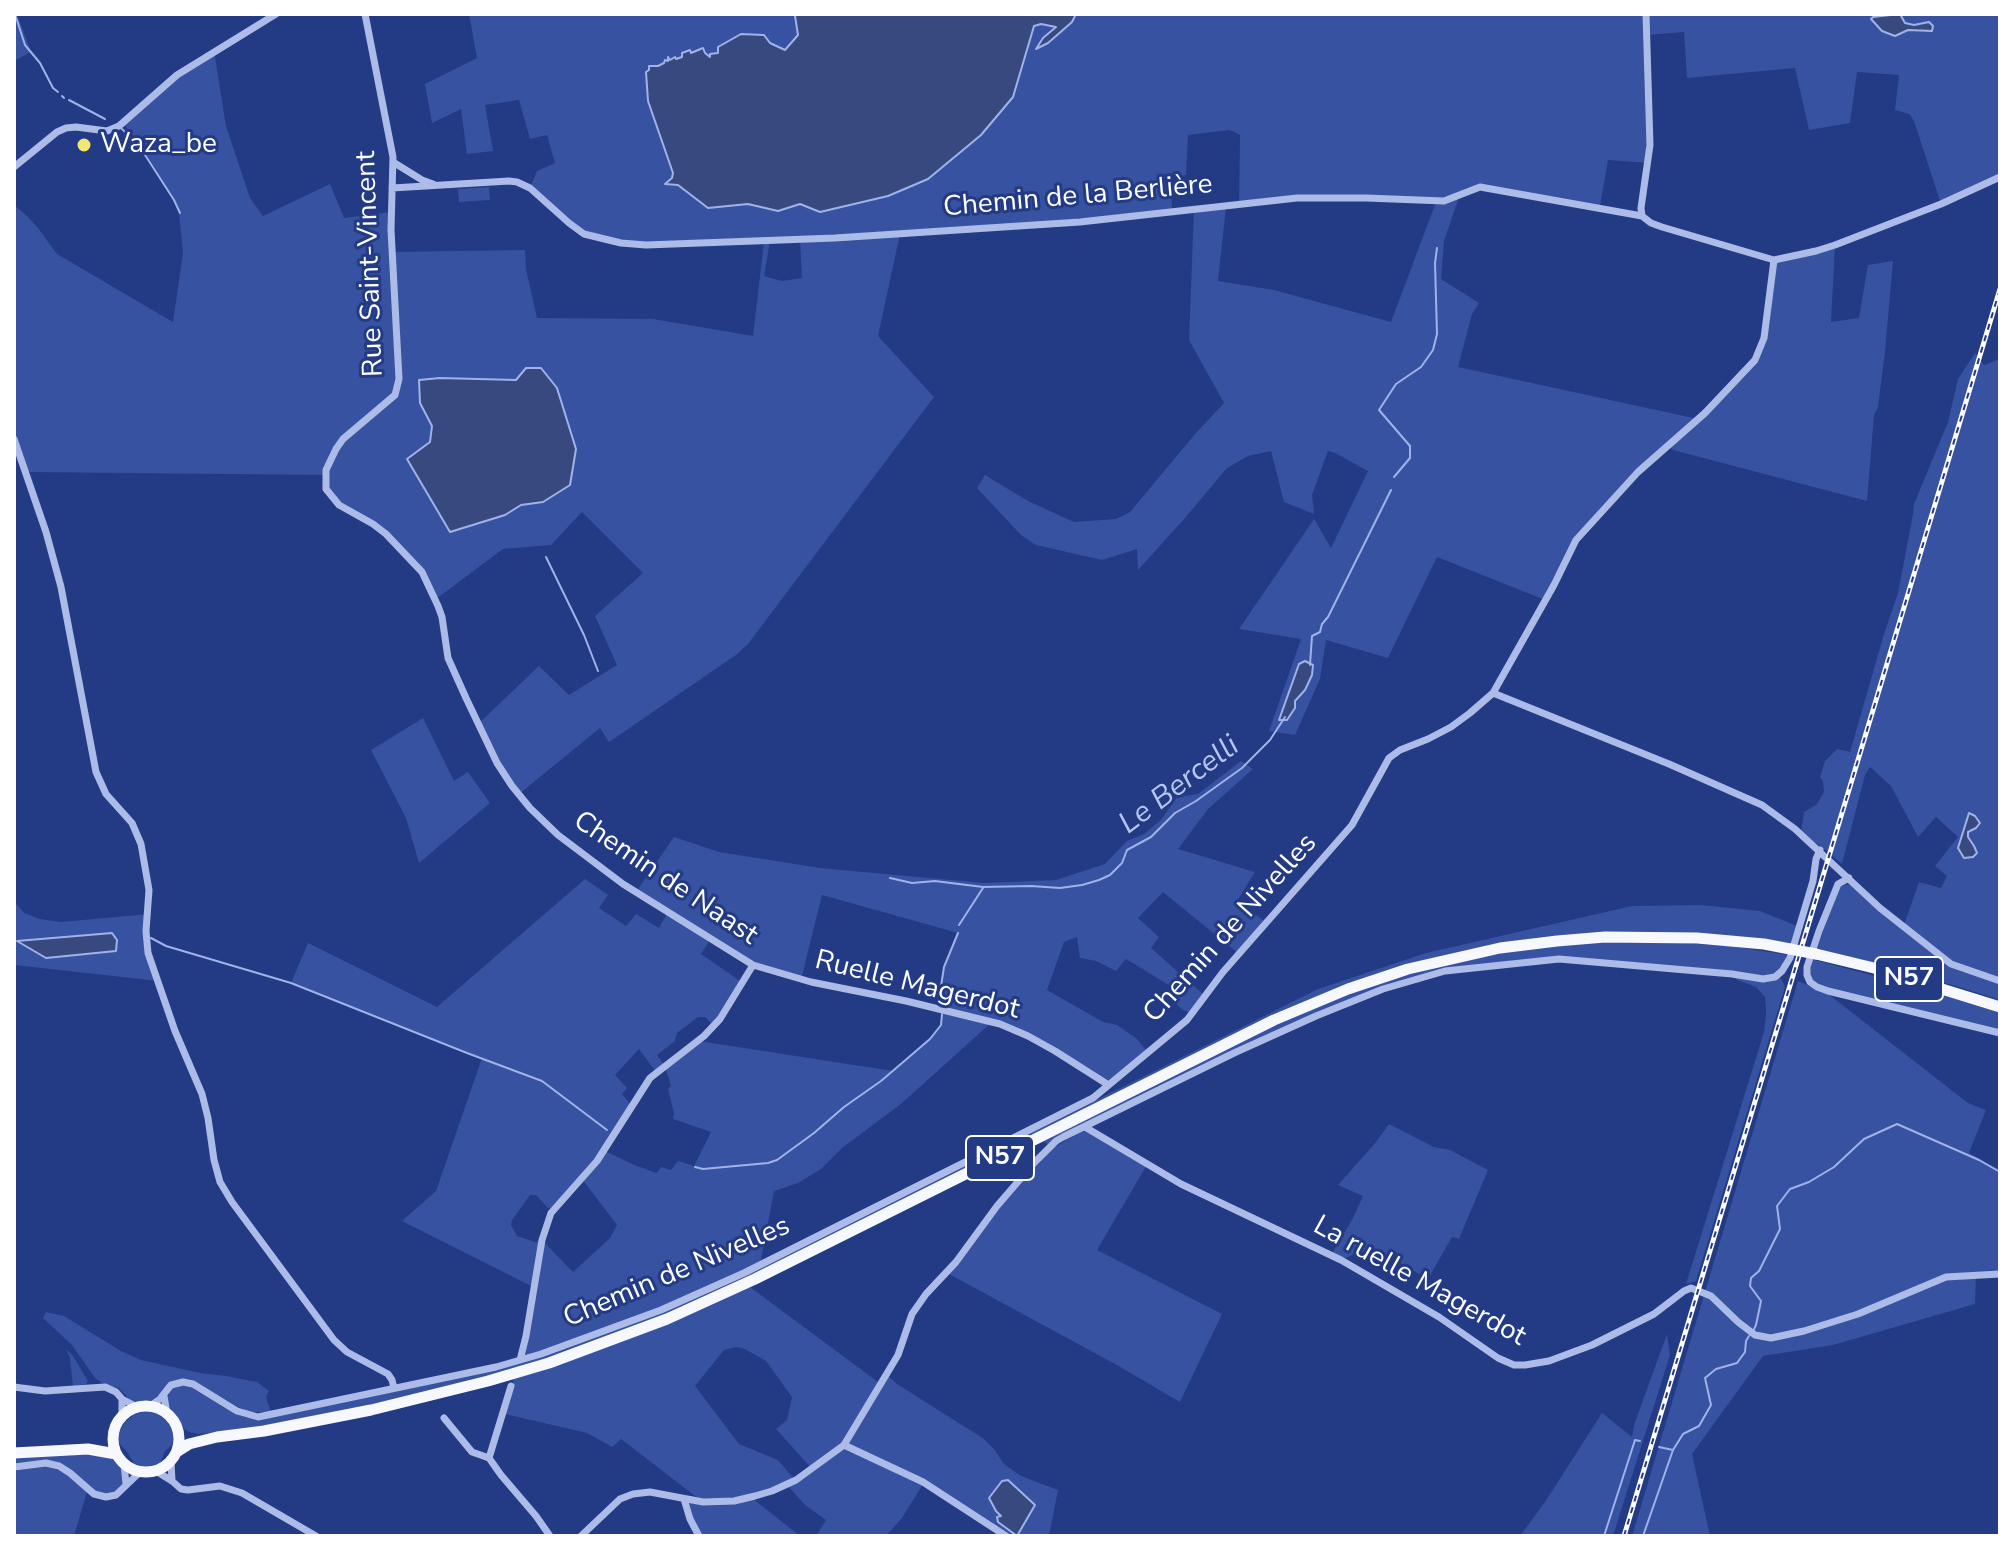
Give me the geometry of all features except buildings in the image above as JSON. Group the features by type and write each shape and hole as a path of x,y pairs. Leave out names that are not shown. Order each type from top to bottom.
{"highway":[{"name":"N57","path":"178,1451 189,1444 217,1437 318,1421 424,1398 549,1363 667,1319 755,1279 1274,1020 1348,989 1437,962 1534,943 1636,936 1697,938 1764,944 1816,954 1874,968 2000,1007"},
{"path":"150,1406 167,1413 178,1427 180,1442 171,1462 156,1471 140,1472 124,1464 116,1454 114,1431 122,1416 137,1407 150,1406"},
{"name":"N57","path":"178,1427 190,1435 217,1437"},
{"path":"88,1449 114,1431"},
{"path":"14,1453 88,1449 116,1454"}],"street":[{"path":"14,167 66,128 107,131 119,126 177,75 276,14"},
{"name":"Rue Saint-Vincent","path":"365,14 393,162 391,230 399,379 395,395 343,439 336,449 325,475 326,489 339,505 379,529 416,565 436,599 444,627"},
{"path":"1642,216 1650,136 1646,14"},
{"path":"393,162 435,185"},
{"path":"402,188 405,178 403,168"},
{"path":"1774,260 1835,245 1941,204 2000,177"},
{"name":"Chemin de la Berlière","path":"392,188 517,182 530,188 584,234 646,245 835,238 1080,222 1297,198 1444,201 1480,187 1642,216 1662,227 1774,260"},
{"name":"Chemin de Nivelles","path":"150,1406 174,1383 187,1382 237,1411 258,1417 496,1367 560,1347 661,1310 752,1269 1093,1098 1187,1020 1217,979 1352,825 1389,758 1451,727 1493,693 1576,540 1638,472 1716,402 1755,360 1763,345 1774,260"},
{"path":"14,439 61,587 96,772 106,794 132,823 141,844 149,890 148,953 204,1101 220,1182 334,1340 347,1352 388,1374 394,1388"},
{"name":"Chemin de Naast","path":"444,627 450,663 484,736 497,763 530,808 558,835 623,884 753,965 720,1019 704,1036 650,1078 597,1161 551,1213 542,1240 520,1360"},
{"path":"1493,693 1752,799 1775,813 1820,850 1880,908 1951,964 2000,981"},
{"path":"581,1536 620,1499 633,1494 650,1492 703,1502 734,1501 772,1491 796,1480 844,1445 898,1355 912,1314 956,1262 997,1206 1056,1141 1316,1016 1383,989 1445,971 1559,959 1763,979 1775,977 1790,958 1820,850"},
{"path":"1849,878 1838,884 1819,931 1807,967 1810,982 1828,991 2000,1033"},
{"name":"Ruelle Magerdot","path":"753,965 811,982 993,1021 1055,1051 1107,1084"},
{"name":"La ruelle Magerdot","path":"1085,1127 1181,1184 1341,1260 1439,1317 1509,1364 1534,1364 1572,1353 1654,1314 1691,1288 1711,1296 1753,1333 1766,1338 1836,1321 1946,1277 2000,1274"},
{"path":"489,1458 511,1386"},
{"path":"14,1387 45,1391 105,1387 137,1407"},
{"path":"164,1395 167,1413"},
{"path":"122,1399 122,1416"},
{"path":"444,1418 472,1452 489,1458 550,1536"},
{"path":"844,1445 923,1482 1006,1536"},
{"path":"171,1462 172,1481"},
{"path":"14,1467 46,1463 59,1466 100,1497 116,1495 140,1472"},
{"path":"124,1464 126,1484"},
{"path":"156,1471 181,1489 230,1488 255,1499 316,1536"},
{"path":"684,1499 687,1513 699,1536"}],"shaded area":[{"path":"14,14 17,14 31,52 14,61"},
{"path":"469,14 798,14 795,16 798,35 785,50 770,43 709,57 682,57 670,61 669,57 668,62 650,68 648,101 673,173 666,184 678,185 708,208 748,204 778,211 800,204 820,212 1013,97 1034,26 1057,26 1072,22 1076,14 2000,14 2000,175 1941,204 1914,121 1909,114 1895,110 1899,75 1857,72 1850,123 1809,130 1795,68 1687,78 1684,32 1647,35 1649,163 1608,160 1600,206 1487,188 1459,197 1444,241 1441,279 1479,303 1472,314 1458,367 1698,419 1759,353 1774,260 1835,245 1831,322 1859,318 1868,265 1893,261 1867,501 1673,450 1668,445 1576,540 1545,600 1437,557 1388,658 1326,640 1320,679 1295,735 1269,731 1301,639 1239,629 1314,519 1331,548 1368,471 1328,451 1312,495 1314,514 1284,502 1271,451 1248,456 1227,468 1138,570 1137,549 1102,560 1036,545 1021,535 977,488 985,475 1028,501 1074,522 1116,519 1130,512 1224,403 1189,340 1194,209 1226,207 1218,281 1274,290 1391,322 1436,202 1297,198 1239,206 1240,135 1230,130 1188,135 1186,175 1171,178 1172,211 900,234 878,336 934,397 748,644 609,742 600,728 519,794 478,724 539,666 569,695 617,665 595,616 643,573 582,512 551,545 503,549 436,599 426,579 386,534 346,510 326,489 325,475 26,472 14,439 14,205 38,228 57,254 173,322 183,253 179,214 174,199 142,147 123,123 214,51 226,126 250,198 263,216 330,184 344,218 391,212 392,252 525,250 537,318 653,319 753,336 764,242 646,245 584,234 530,188 537,171 555,163 547,135 530,139 519,100 485,105 493,151 467,154 461,109 432,123 425,84 477,58","holes":["800,240 802,278 782,281 764,276 770,241","440,378 516,380 576,449 569,485 543,502 521,505 505,515 407,460 430,442 432,426 420,403"]},
{"path":"1076,14 1072,22 1048,43 1036,49 1056,27 1034,26 1013,97 981,135 928,179 888,196 820,212 800,204 778,211 748,204 708,208 678,185 665,184 673,173 648,101 646,72 649,66 658,66 668,61 668,57 670,60 676,59 682,57 682,53 703,48 710,57 710,54 718,53 718,47 741,34 764,35 770,43 785,50 798,35 795,16"},
{"path":"1900,14 1905,23 1929,22 1933,26 1932,31 1908,30 1895,36 1882,31 1871,19"},
{"path":"489,187 490,200 459,202 458,189"},
{"path":"1975,353 1984,365 2000,359 2000,978 1950,961 1904,925 1919,882 1941,888 1947,876 1935,866 1958,837 1936,817 1918,837 1891,786 1870,767 1865,775 1842,864 1801,834 1804,812 1816,805 1824,792 1820,777 1825,761 1837,749 1850,752 1898,593 1914,504 1948,422 1958,379"},
{"path":"526,368 541,368 557,388 576,449 570,485 543,502 521,505 505,515 450,532 407,459 430,442 432,426 420,403 419,380 516,380"},
{"path":"1305,661 1313,665 1312,675 1287,720 1279,720 1299,664"},
{"path":"423,718 454,781 468,772 490,803 419,863 406,818 371,750"},
{"path":"1241,761 1253,769 1208,809 1178,849 1255,872 1237,901 1267,923 1239,954 1163,892 1138,918 1159,937 1151,948 1204,995 1192,1013 1183,1010 1170,998 1175,989 1126,959 1116,971 1096,961 1080,958 1077,937 1064,942 1047,990 1103,1022 1117,1025 1136,1038 1148,1052 1107,1084 1074,1062 993,1021 901,1104 842,1148 821,1169 798,1183 774,1191 760,1265 703,1292 520,1360 533,1287 402,1221 436,1191 482,1058 291,983 308,943 437,1007 585,879 608,895 599,908 626,926 636,914 659,928 668,912 636,892 674,837 719,852 820,868 983,883 1056,880 1105,864 1127,841 1144,834 1161,820 1177,797 1198,794","holes":["822,895 958,933 944,967 937,1008 943,1009 937,1031 893,1071 699,1041 664,1065 657,1055 675,1041 677,1033 698,1017 705,1017 714,1026 743,983 701,954 711,938 759,968 801,980","639,1049 656,1072 665,1066 671,1086 668,1089 673,1119 711,1132 694,1166 678,1161 671,1170 661,1167 657,1173 605,1151 631,1105 622,1094 627,1088 615,1075","582,1179 617,1225 610,1238 573,1272 542,1240 535,1242 517,1236 511,1225 530,1195 536,1195 548,1208 555,1207"]},
{"path":"1969,813 1980,823 1968,832 1977,853 1964,858 1958,848"},
{"path":"1849,884 1955,969 2000,984 2000,1000 1814,948 1837,890"},
{"path":"14,901 24,913 61,922 149,914 146,931 158,981 14,965"},
{"path":"1701,905 1760,911 1797,926 1791,944 1579,934 1540,937 1498,944 1375,975 666,1315 522,1367 371,1407 232,1431 189,1432 170,1409 167,1397 173,1387 179,1385 189,1386 244,1417 262,1419 498,1369 753,1272 1318,989 1426,953 1632,906"},
{"path":"112,933 117,940 116,951 46,958 17,941"},
{"path":"1667,942 1730,946 1789,955 1781,971 1768,977 1555,957 1470,965 1375,989 1049,1145 1043,1141 1277,1023 1380,982 1500,952 1579,943"},
{"path":"1811,959 2000,1011 2000,1030 1823,988 1810,978"},
{"path":"1732,974 1763,979 1779,974 1785,987 1696,1281 1686,1284 1764,1032 1765,997 1756,987 1737,980"},
{"path":"1798,981 1827,993 1968,1103 1986,1110 1969,1153 2000,1170 2000,1277 1976,1277 1975,1304 1833,1345 1763,1356 1692,1454 1710,1536 1632,1536"},
{"path":"1389,1124 1488,1170 1459,1239 1452,1237 1428,1279 1381,1252 1359,1252 1341,1260 1331,1255 1363,1196 1338,1185"},
{"path":"1090,1127 1148,1163 1097,1250 1222,1314 1180,1402 949,1274 999,1208 1053,1148"},
{"path":"750,1287 882,1385 888,1376 984,1439 1004,1464 1021,1476 1058,1490 1049,1536 1010,1536 925,1481 902,1518 886,1536 816,1536 826,1520 805,1505 787,1485 752,1498 800,1536 696,1536 685,1499 699,1499 621,1439 612,1447 587,1433 505,1414 514,1378","holes":["745,1349 766,1361 792,1397 787,1420 776,1429 812,1469 795,1480 778,1460 739,1444 695,1386 724,1350"]},
{"path":"46,1312 64,1316 141,1360 257,1382 269,1391 266,1397 271,1412 247,1412 192,1380 185,1379 172,1381 154,1400 131,1401 119,1388 105,1385 95,1378 72,1345 43,1318"},
{"path":"1667,1334 1670,1355 1613,1536 1520,1536 1602,1413 1632,1437"},
{"path":"66,1349 88,1381 86,1384 73,1387"},
{"path":"147,1411 167,1421 174,1438 160,1464 147,1467 135,1465 118,1442 125,1422 135,1414"},
{"path":"104,1454 118,1463 122,1470 122,1485 119,1490 109,1494 95,1492 50,1462 14,1463 14,1457"},
{"path":"48,1466 66,1473 87,1492 74,1536 15,1536 16,1471"},
{"path":"1008,1480 1035,1505 1017,1536 998,1522 997,1517 1001,1516 989,1498 1002,1481"}],"waterway":[{"path":"15,14 25,45 58,92"},
{"path":"69,100 105,119"},
{"path":"122,129 138,144 180,213"},
{"path":"1394,477 1410,458 1410,446 1379,410 1396,384 1421,367 1433,350 1437,334 1437,248"},
{"name":"Le Bercelli","path":"1310,665 1312,636 1320,632 1391,490"},
{"path":"546,557 598,671"},
{"name":"Le Bercelli","path":"890,878 912,883 935,881 983,887 1060,888 1099,880 1110,875 1122,863 1127,850 1151,837 1175,813 1242,768 1270,740 1285,717"},
{"path":"959,925 983,888"},
{"path":"939,999 944,967 958,933"},
{"path":"151,938 166,946 291,983 542,1081 607,1130"},
{"path":"695,1167 703,1169 777,1160 881,1081 930,1039 941,1025 942,1014"},
{"path":"1753,1331 1761,1301 1750,1286 1751,1278 1759,1271 1780,1229 1777,1206 1790,1189 1834,1167 1864,1139 1897,1124 2000,1172"},
{"path":"1643,1536 1673,1450 1683,1434 1699,1426 1711,1405 1705,1378 1716,1369 1737,1363 1745,1352 1749,1336"},
{"path":"1604,1536 1635,1440 1640,1441"},
{"path":"1659,1447 1673,1450"}],"railway":[{"path":"1624,1536 2000,289"}],"place":[{"name":"Waza_be","path":"84,145"}]}
